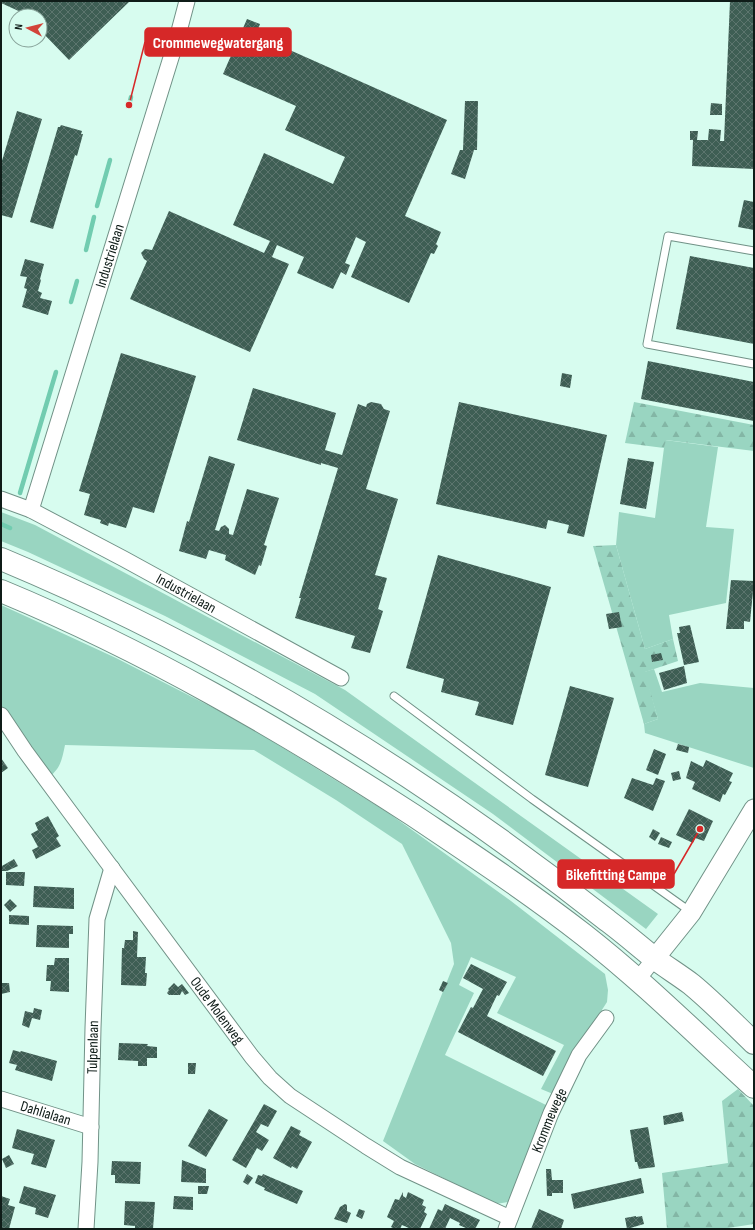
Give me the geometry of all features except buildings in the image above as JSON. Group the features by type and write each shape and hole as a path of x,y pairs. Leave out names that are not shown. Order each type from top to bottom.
{"highway":[{"path":"1,559 83,595 196,651 342,735 420,784 560,883 691,985 754,1043"},
{"path":"1,591 78,626 183,678 328,760 482,861 585,935 638,979 754,1087"}],"street":[{"name":"Industrielaan","path":"30,510 178,35 187,1"},
{"name":"Industrielaan","path":"1,499 30,510 124,559 341,678"},
{"name":"Oude Molenweg","path":"1,715 30,758 252,1057 270,1078 290,1096 400,1167 508,1223"},
{"path":"638,979 691,913 754,809"},
{"name":"Tulpenlaan","path":"86,1229 89,1185 93,1028 98,920 112,868"},
{"name":"Krommewege","path":"508,1223 554,1107 579,1055 606,1018"},
{"name":"Dahlialaan","path":"1,1099 91,1127"}],"lane":[{"path":"754,251 668,236 647,344 754,364"},
{"path":"394,696 532,799 691,913"}],"green space":[{"path":"634,402 754,425 754,451 666,440 664,448 625,443"},
{"path":"665,440 718,447 706,527 734,529 726,603 669,615 673,639 645,649 616,545 619,512 655,518"},
{"path":"1,512 35,525 345,690 658,914 646,929 493,814 315,694 165,616 28,552 1,541"},
{"path":"616,545 645,649 673,639 678,661 645,672 658,719 644,724 593,546"},
{"path":"1,605 116,658 241,722 387,812 511,901 605,974 608,990 607,1002 553,1094 541,1089 564,1045 497,1013 516,977 471,957 459,985 474,993 445,1055 546,1105 518,1181 508,1202 496,1204 415,1164 383,1141 454,964 451,943 402,844 336,800 254,750 65,745 59,767 49,777 1,706"},
{"path":"654,669 662,692 700,683 754,688 754,768 645,733 644,724 658,719 644,672"},
{"path":"738,1089 754,1106 754,1224 722,1229 667,1229 662,1173 728,1163 722,1101"}],"waterway":[{"path":"129,105 131,97"},
{"path":"97,206 110,160"},
{"path":"86,250 94,217"},
{"path":"71,302 77,281"},
{"path":"20,493 56,372"},
{"path":"1,524 10,528"}],"place":[{"name":"Crommewegwatergang","path":"129,105"},
{"name":"Bikefitting Campe","path":"700,829"}]}
